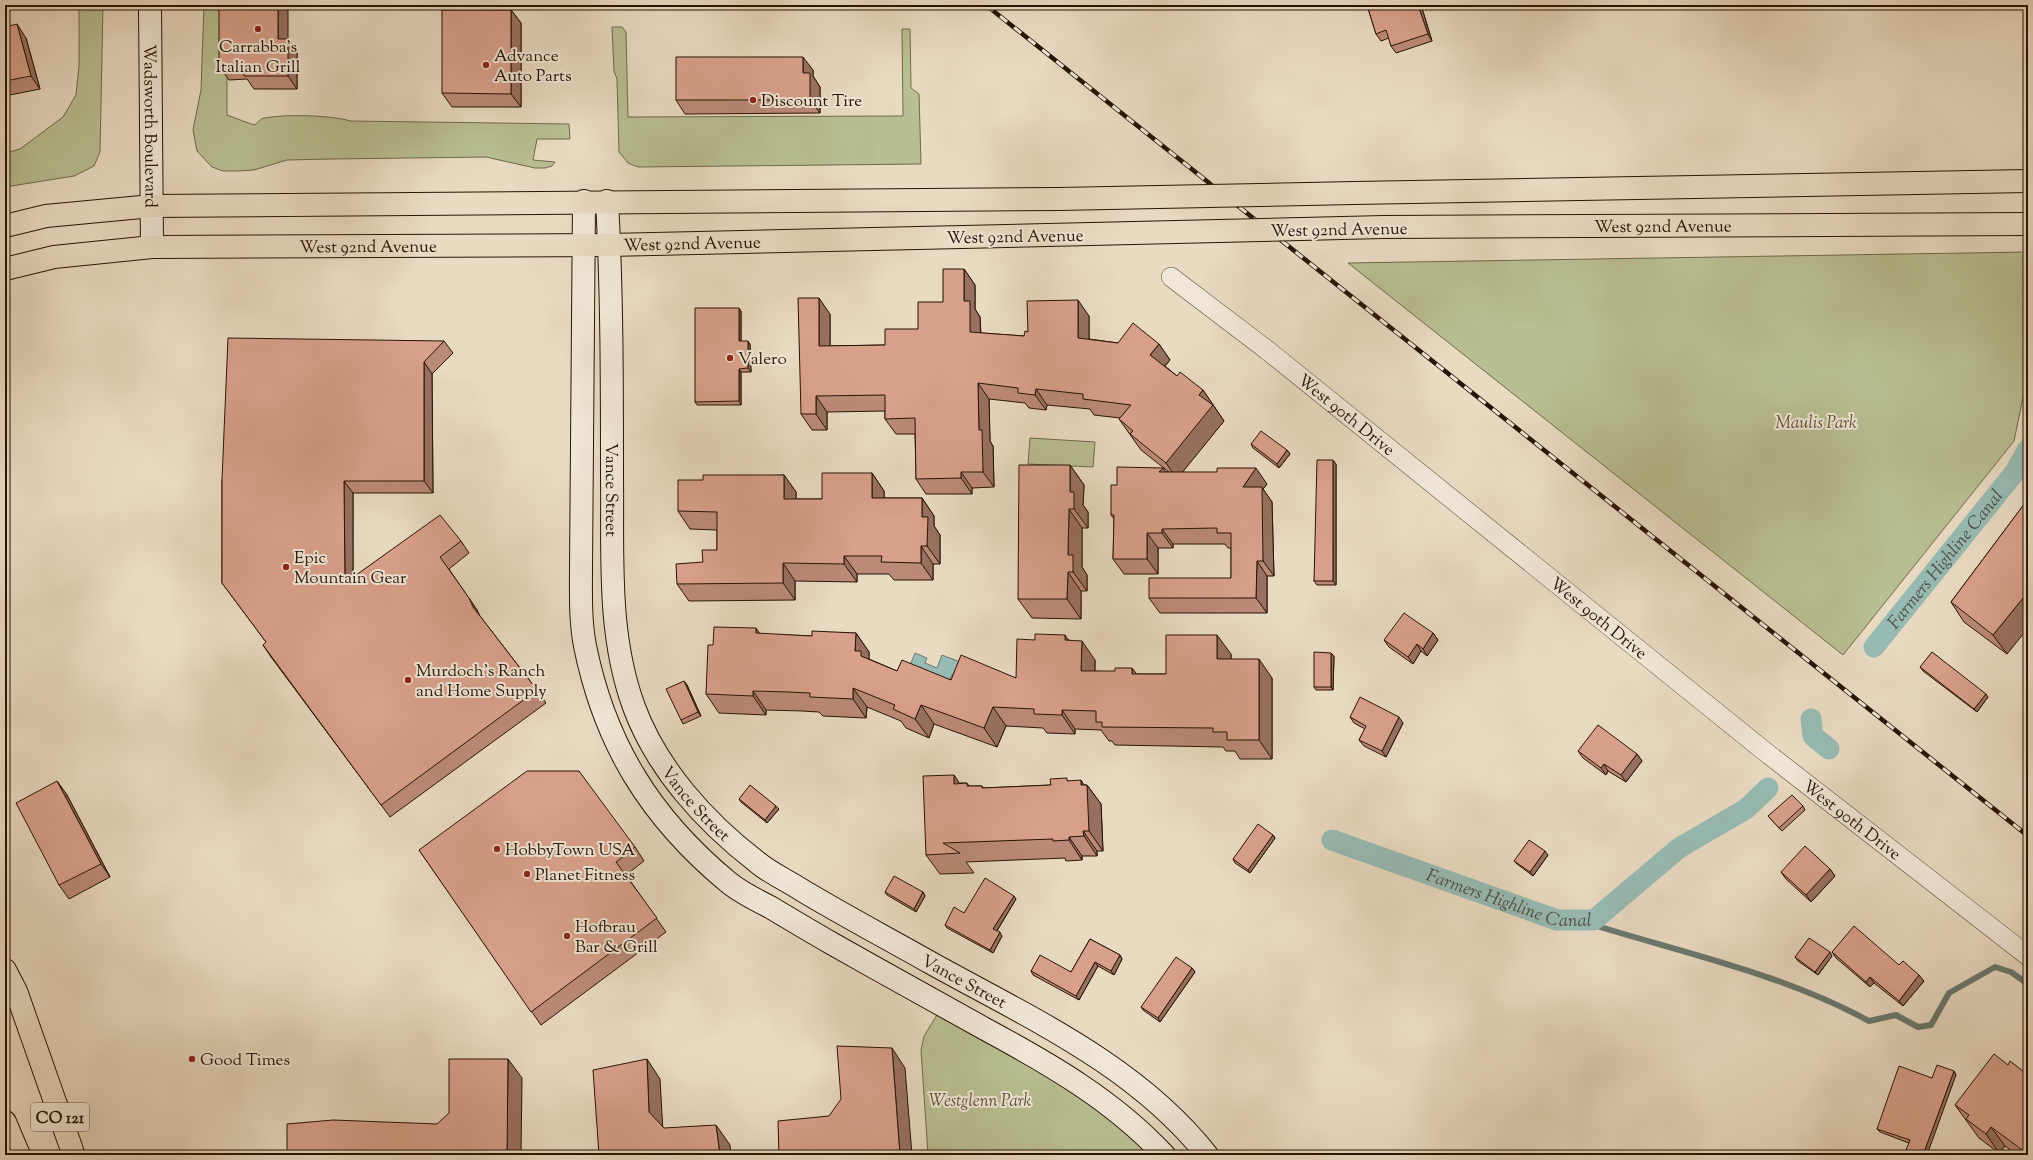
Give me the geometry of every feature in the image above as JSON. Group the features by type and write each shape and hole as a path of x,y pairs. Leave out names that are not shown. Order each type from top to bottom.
{"main road":[{"name":"West 92nd Avenue","path":"5,226 46,216 152,206 584,201 1058,199 2028,181"},
{"name":"West 92nd Avenue","path":"5,269 54,257 152,246 609,244 1384,228 2028,224"},
{"name":"CO 121","path":"5,970 16,991 72,1150 72,1155"},
{"name":"CO 121","path":"5,1122 19,1155"}],"street":[{"name":"Wadsworth Boulevard","path":"150,5 152,246"},
{"name":"Vance Street","path":"584,201 581,567 584,644 593,677 610,727 624,759 639,786 674,832 730,883 898,982 1065,1074 1119,1112 1144,1133 1164,1155"},
{"name":"Vance Street","path":"607,201 609,244 613,555 617,646 634,708 650,741 669,772 689,799 720,830 759,864 822,902 1100,1058 1155,1100 1207,1155"},
{"name":"West 90th Drive","path":"1171,277 1267,350 1768,754 2028,956"}],"green space":[{"path":"79,5 103,5 100,152 94,166 74,176 5,187 5,153 20,149 63,117 76,95 79,66"},
{"path":"204,5 227,5 227,115 254,125 263,118 296,116 332,117 351,121 569,124 570,139 537,139 533,160 555,162 552,166 545,168 535,168 486,157 287,160 254,170 239,171 223,171 212,167 197,151 193,130 201,90"},
{"path":"612,27 622,27 626,32 628,117 903,116 902,29 910,29 911,88 919,94 921,164 638,167 628,163 619,152 617,79 614,71"},
{"name":"Maulis Park","path":"2028,252 2028,373 2014,441 1843,655 1348,263"},
{"path":"1030,438 1095,442 1093,467 1028,464"},
{"name":"Westglenn Park","path":"937,1015 1065,1084 1111,1118 1152,1155 928,1155 921,1050 924,1036"}],"water":[{"path":"915,653 927,658 925,663 937,668 942,655 963,663 958,675 953,673 947,687 909,668"}],"building":[{"name":"Carrabba's Italian Grill","path":"219,5 278,5 278,39 288,39 288,76 244,76 244,66 219,66"},
{"path":"1367,5 1418,5 1428,34 1391,46 1386,30 1376,34"},
{"name":"Advance Auto Parts","path":"442,10 511,10 511,94 442,93"},
{"path":"17,24 31,76 5,81 5,27"},
{"name":"Discount Tire","path":"676,57 803,57 803,73 810,73 810,100 676,100"},
{"path":"943,269 964,269 964,301 970,301 970,332 1024,336 1025,331 1028,332 1027,301 1078,300 1078,338 1118,343 1133,323 1159,344 1150,355 1177,376 1180,372 1203,390 1199,395 1213,405 1166,463 1130,434 1133,431 1119,419 1131,405 1083,399 1083,394 1036,389 1035,395 1018,393 1018,388 978,383 979,430 982,430 983,472 961,472 961,478 916,479 915,418 885,419 885,395 816,396 816,414 801,414 798,298 819,298 819,346 885,345 885,329 918,329 918,302 943,302"},
{"name":"Valero","path":"695,308 739,308 739,341 748,341 748,368 739,369 739,401 695,402"},
{"path":"228,338 444,341 424,362 424,481 344,481 345,583 440,515 461,541 440,557 469,598 473,607 537,690 381,805 263,645 266,642 222,583 222,479"},
{"path":"1261,431 1287,450 1277,464 1251,444"},
{"path":"1317,460 1333,460 1333,581 1314,581"},
{"path":"1019,465 1070,465 1070,492 1074,492 1074,509 1069,509 1068,555 1073,555 1073,572 1068,572 1067,599 1018,599"},
{"path":"1117,467 1163,468 1159,472 1217,472 1217,468 1256,468 1243,487 1262,487 1263,561 1257,561 1256,598 1149,598 1149,578 1231,578 1231,533 1217,533 1217,528 1162,529 1162,533 1147,533 1147,559 1113,559 1114,515 1111,515 1111,485 1117,485"},
{"path":"822,473 872,473 872,498 922,498 922,517 928,517 927,546 921,546 921,563 881,562 882,556 844,556 844,564 783,563 783,583 677,584 676,564 703,562 702,550 717,550 717,512 678,511 678,480 703,480 703,475 784,475 784,499 822,499"},
{"path":"2028,499 2028,592 1993,635 1951,602"},
{"path":"1404,613 1433,633 1423,649 1417,644 1408,657 1384,640"},
{"path":"714,627 756,628 756,633 812,636 812,631 856,633 855,651 861,651 861,656 897,671 902,660 951,680 961,655 1016,678 1017,639 1035,640 1035,634 1065,635 1065,640 1082,641 1081,671 1115,671 1115,668 1132,668 1132,674 1166,674 1166,635 1217,635 1217,659 1259,659 1259,740 1227,740 1227,732 1213,732 1213,728 1102,727 1102,722 1096,722 1096,711 1062,710 1062,715 1034,714 1034,709 993,707 984,728 921,705 915,719 893,709 895,705 853,688 853,699 810,697 810,693 789,692 753,691 753,696 706,694 708,645 713,645"},
{"path":"1314,652 1331,653 1331,687 1314,687"},
{"path":"1932,652 1986,694 1974,709 1920,667"},
{"path":"684,681 698,712 681,720 666,689"},
{"path":"1360,697 1399,717 1382,751 1359,740 1366,726 1350,717"},
{"path":"1598,725 1637,754 1621,775 1604,764 1601,768 1578,751"},
{"path":"527,771 579,771 635,847 616,862 657,918 531,1012 419,850"},
{"path":"954,775 954,784 967,783 967,786 982,786 982,788 1051,785 1050,779 1067,778 1067,781 1081,780 1081,785 1087,785 1089,831 1083,831 1084,836 1069,837 1069,840 1053,841 1053,839 943,843 960,853 926,855 923,776"},
{"path":"57,781 101,864 59,885 16,803"},
{"path":"750,785 776,806 765,820 739,799"},
{"path":"1792,795 1803,806 1779,828 1768,816"},
{"path":"1258,824 1273,835 1248,870 1233,859"},
{"path":"1529,840 1545,851 1530,872 1514,861"},
{"path":"1805,846 1830,869 1806,895 1781,872"},
{"path":"894,876 923,892 914,909 885,892"},
{"path":"985,878 1014,896 993,929 1000,932 990,950 945,925 954,907 964,913"},
{"path":"1854,926 1899,965 1903,961 1919,975 1899,1001 1870,977 1866,982 1832,952"},
{"path":"1809,938 1830,952 1815,972 1795,957"},
{"path":"1090,939 1120,955 1111,971 1095,962 1076,996 1031,971 1040,955 1071,972"},
{"path":"1176,957 1192,968 1158,1018 1141,1007"},
{"path":"837,1046 892,1048 900,1155 779,1155 778,1121 829,1116 841,1099"},
{"path":"1994,1054 2008,1065 2010,1061 2028,1075 2025,1080 2028,1082 2028,1154 1991,1127 1986,1134 1966,1119 1969,1115 1955,1105"},
{"path":"449,1059 508,1059 507,1155 287,1155 287,1124 333,1120 437,1124 449,1113"},
{"path":"647,1059 649,1112 664,1128 716,1125 720,1155 599,1155 593,1070"},
{"path":"1937,1065 1954,1071 1923,1155 1904,1155 1910,1140 1877,1129 1899,1066 1932,1078"}],"waterway":[{"name":"Farmers Highline Canal","path":"1874,647 2015,472 2028,449"},
{"name":"Farmers Highline Canal","path":"1811,719 1813,736 1829,749"},
{"name":"Farmers Highline Canal","path":"1332,840 1557,920 1594,920 1679,848 1746,809 1768,788"},
{"path":"1597,926 1701,956 1770,978 1837,1005 1869,1021 1896,1015 1918,1027 1931,1025 1949,993 1995,967 2011,972 2028,984"}],"railway":[{"path":"986,5 2028,836"}],"place":[{"name":"Carrabba's Italian Grill","path":"258,29"},
{"name":"Advance Auto Parts","path":"486,65"},
{"name":"Discount Tire","path":"753,100"},
{"name":"Valero","path":"730,358"},
{"name":"Epic Mountain Gear","path":"286,567"},
{"name":"Murdoch's Ranch and Home Supply","path":"408,680"},
{"name":"HobbyTown USA","path":"497,849"},
{"name":"Planet Fitness","path":"527,874"},
{"name":"Hofbrau Bar & Grill","path":"567,936"},
{"name":"Good Times","path":"192,1059"}]}
